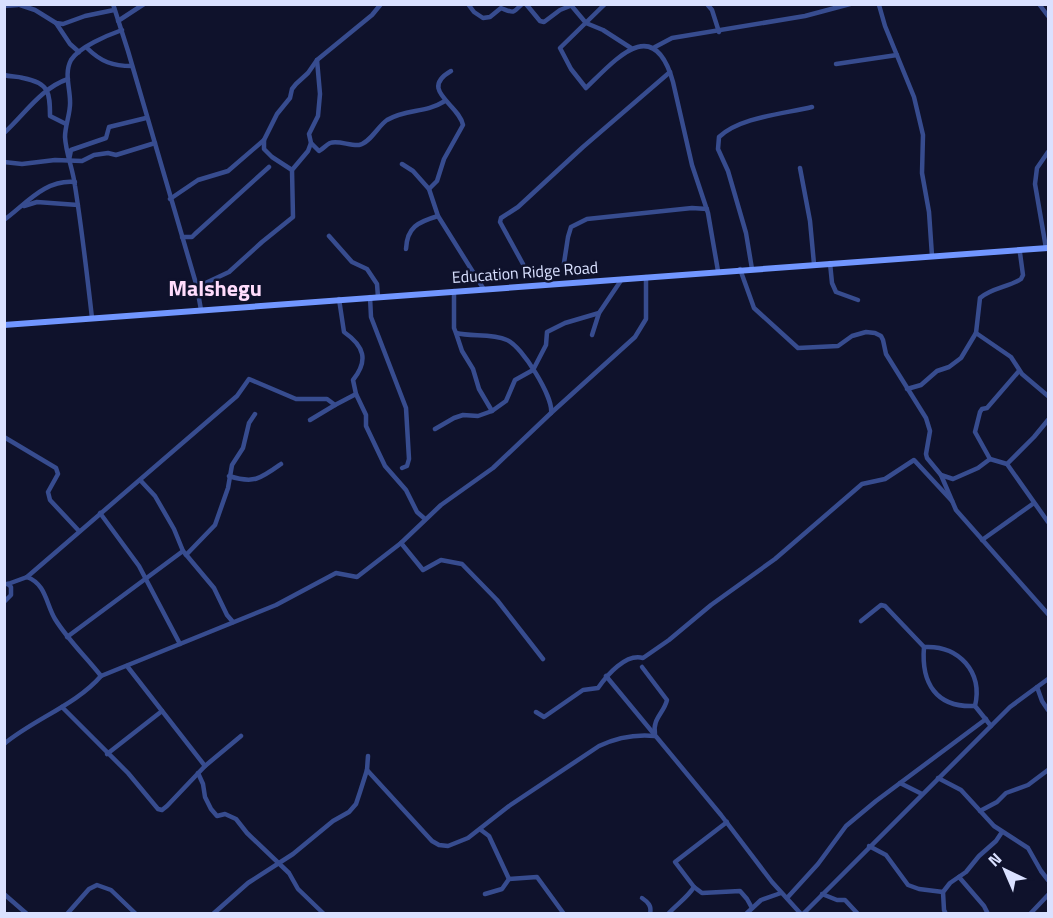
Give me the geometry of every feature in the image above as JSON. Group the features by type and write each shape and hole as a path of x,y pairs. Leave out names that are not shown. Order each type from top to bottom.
{"main road":[{"name":"Education Ridge Road","path":"4,325 1047,248"}],"street":[{"path":"118,21 144,4"},
{"path":"170,199 198,180 228,171 264,140 277,114 290,98 292,89 317,60 372,15 381,4"},
{"path":"468,4 483,18 490,17 501,8 511,13 514,12 524,4 540,21 544,22 570,5 586,23 603,30 632,48"},
{"path":"605,4 560,48 571,69 586,88 632,48 641,45 655,47 672,39 805,16 850,4"},
{"path":"707,4 712,10 719,32"},
{"path":"1039,4 1048,16"},
{"path":"4,6 18,5 35,10 56,23 70,44 79,52"},
{"path":"880,5 885,26 914,97 923,135 922,172 929,212 932,256"},
{"path":"56,23 70,23 114,7 197,287 201,310"},
{"path":"92,318 75,182 65,135 71,102 68,79 71,61 79,52 106,36 122,30"},
{"path":"655,47 670,72 692,165 707,209 718,271"},
{"path":"87,48 106,63 132,66"},
{"path":"836,64 897,56"},
{"path":"317,60 318,116 309,134 311,143 319,151 331,143 360,145 394,117 414,110 424,111 445,101"},
{"path":"429,189 436,181 444,159 463,125 460,115 440,94 438,83 444,75 451,71"},
{"path":"523,264 500,222 501,218 518,207 670,72"},
{"path":"4,75 12,78 21,77 42,84 50,97 50,116 66,124"},
{"path":"4,134 15,125 32,104 57,83 68,79"},
{"path":"752,269 746,233 717,142 726,130 740,123 812,107"},
{"path":"69,160 71,150 106,138 110,127 146,118"},
{"path":"264,140 264,149 292,170"},
{"path":"4,162 22,164 82,161 102,153 116,155 155,143"},
{"path":"197,287 229,272 261,242 293,217 292,170 308,151 311,143"},
{"path":"1047,248 1035,184 1037,168 1048,152"},
{"path":"402,164 413,171 429,189 438,216 483,288"},
{"path":"182,237 192,237 269,167"},
{"path":"800,168 810,221 814,264"},
{"path":"4,220 38,191 55,184 75,182"},
{"path":"21,207 37,202 78,205"},
{"path":"564,263 572,227 587,219 692,208 707,209"},
{"path":"406,249 409,234 416,225 438,216"},
{"path":"329,236 352,262 367,269 377,284 378,297"},
{"path":"907,389 921,385 939,370 949,367 961,358 976,333 980,298 986,293 1022,279 1020,253 1017,251"},
{"path":"830,263 833,288 842,295 858,300"},
{"path":"740,270 754,308 798,348 838,346 857,334 875,333 884,340 886,354 929,424 927,458 941,475 956,510 1047,610"},
{"path":"4,744 81,694 100,676 276,605 336,573 357,577 401,543 441,505 493,468 635,336 646,319 646,277"},
{"path":"592,335 599,313 621,279"},
{"path":"454,291 454,327 462,351 473,369 479,389 492,411"},
{"path":"370,297 371,317 406,408 409,459 407,466 402,468"},
{"path":"339,299 344,332 359,345 362,355 361,370 353,380 356,394 366,415 366,426 385,466 406,490 417,512 424,519"},
{"path":"435,429 463,415 478,416 492,411 506,400 515,380 533,370 543,354 547,332 580,317 599,313"},
{"path":"456,333 507,340 514,344 533,370 550,401 551,413"},
{"path":"976,333 1011,357 1019,371 1048,396"},
{"path":"1019,371 987,408 982,409 975,432 990,459 1007,464 1048,522"},
{"path":"6,584 27,577 237,396 249,380 296,399 327,399 335,405"},
{"path":"310,420 356,394"},
{"path":"68,637 145,578 185,553 215,525 228,488 232,465 246,441 246,432 255,414"},
{"path":"1007,464 1048,420"},
{"path":"4,437 56,468 58,474 48,492 50,500 79,531"},
{"path":"941,475 953,479 978,468 990,459"},
{"path":"536,712 544,717 583,690 598,688 606,676 630,658 636,656 643,658 669,640 711,605 775,559 862,484 885,479 914,460 952,501"},
{"path":"229,476 254,481 281,464"},
{"path":"141,481 155,496 185,553 214,588 227,615 233,622"},
{"path":"982,540 1034,504"},
{"path":"100,513 128,549 180,644"},
{"path":"401,543 423,570 441,560 462,564 496,600 543,659"},
{"path":"27,577 36,580 41,585 55,619 100,676"},
{"path":"4,602 11,595 11,587 6,584"},
{"path":"861,621 881,605 885,606 924,647 944,648 963,661 971,670 976,682 975,706 991,726"},
{"path":"924,647 925,674 931,687 940,697 952,704 975,706"},
{"path":"127,666 205,766"},
{"path":"642,667 667,700 654,724 655,736"},
{"path":"606,676 727,822 781,893 802,914 1010,707 1048,680"},
{"path":"1037,687 1048,710"},
{"path":"62,707 158,809 162,810 205,766 241,736"},
{"path":"107,753 162,711"},
{"path":"787,898 818,864 840,832 900,783 986,719"},
{"path":"367,770 439,845 453,845 481,830 509,806 599,746 628,736 655,736"},
{"path":"213,914 248,883 278,864 333,821 349,812 356,804 367,770 368,756"},
{"path":"980,811 997,802 1006,793 1028,785 1048,770"},
{"path":"198,773 211,809 217,816 225,814 236,819 247,833 289,873 298,889 324,914"},
{"path":"938,778 960,790 1002,832 1011,835 1028,848 1048,880"},
{"path":"900,783 922,794"},
{"path":"489,836 490,821"},
{"path":"727,822 675,862 694,887 702,893 740,891 752,908"},
{"path":"481,830 489,836 509,879"},
{"path":"946,914 943,892 996,841 1002,832"},
{"path":"869,846 886,855 908,885 943,892"},
{"path":"509,879 537,877 564,914"},
{"path":"959,877 988,914"},
{"path":"485,894 502,889 509,879"},
{"path":"67,914 89,889 97,885 111,890 136,914"},
{"path":"668,914 688,896 694,887"},
{"path":"746,914 762,900 781,893"},
{"path":"4,894 27,914"},
{"path":"822,894 837,900 844,900 858,914"},
{"path":"1030,914 1048,894"},
{"path":"642,898 651,909 650,914"}],"district":[{"name":"Malshegu","path":"215,288"}]}
